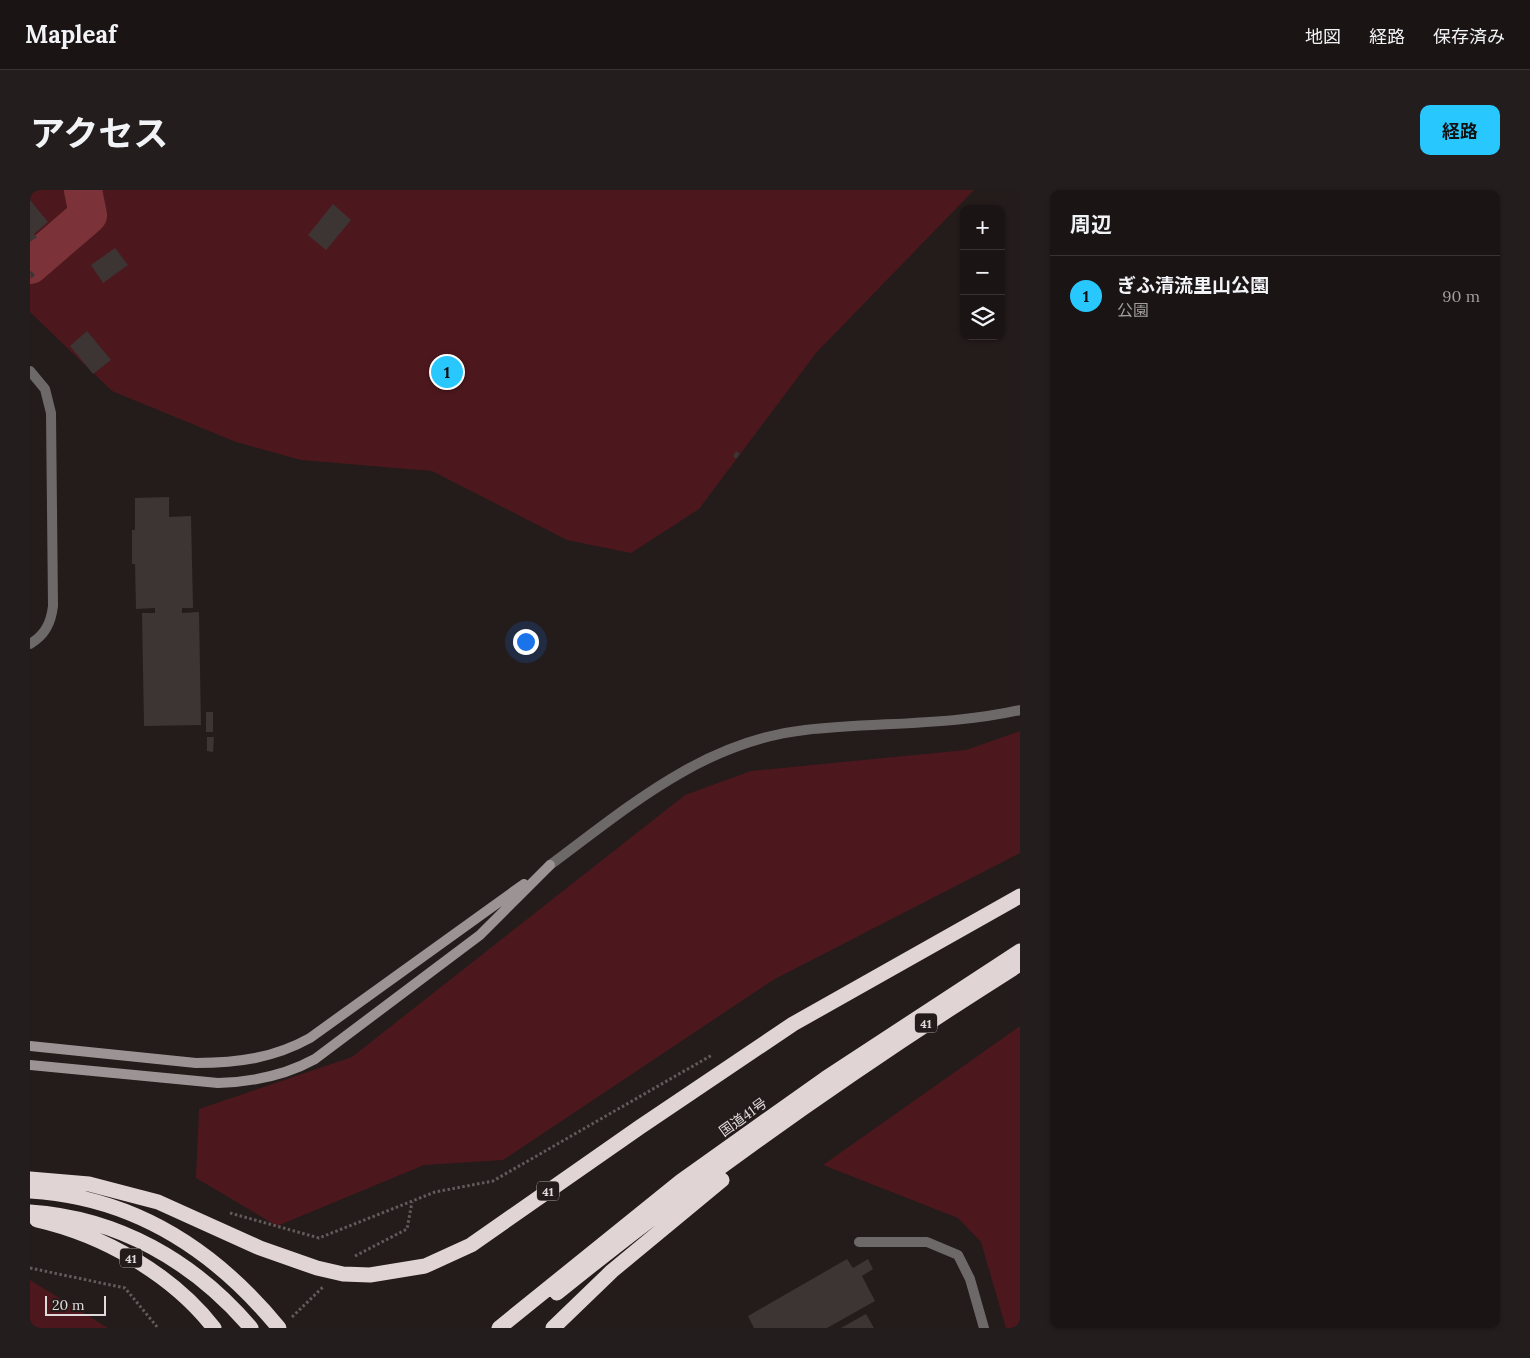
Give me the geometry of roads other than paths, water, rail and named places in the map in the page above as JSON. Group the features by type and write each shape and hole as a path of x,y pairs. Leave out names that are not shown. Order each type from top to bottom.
{"highway":[{"name":"41","path":"30,1179 90,1184 158,1202 260,1248 317,1268 343,1274 370,1275 425,1266 471,1245 640,1126 793,1024 1020,896"},
{"name":"国道41号","path":"499,1328 681,1181 826,1078 1020,951"},
{"name":"国道41号","path":"514,1328 643,1226 834,1086 928,1022 1020,964"},
{"name":"41","path":"553,1328 612,1271 712,1187 803,1119 834,1086"},
{"path":"30,1191 85,1199 129,1212 161,1226 193,1246 228,1274 284,1324"},
{"name":"41","path":"30,1212 102,1224 152,1246 200,1279 251,1328"},
{"name":"41","path":"30,1219 67,1228 116,1249 172,1286 214,1328"}],"street":[{"path":"30,371 45,389 51,413 53,606 48,626 30,644"},
{"path":"30,1046 196,1063 246,1061 290,1049 310,1038 660,784 688,767 744,744 803,730 975,717 1020,710"},
{"path":"30,1065 218,1083 242,1083 292,1071 315,1059 480,935 550,865"},
{"path":"859,1242 927,1242 958,1255 970,1279 984,1328"}],"waterway":[{"path":"30,265 88,215 83,190"}],"place":[{"name":"ぎふ清流里山公園","path":"447,372"}]}
